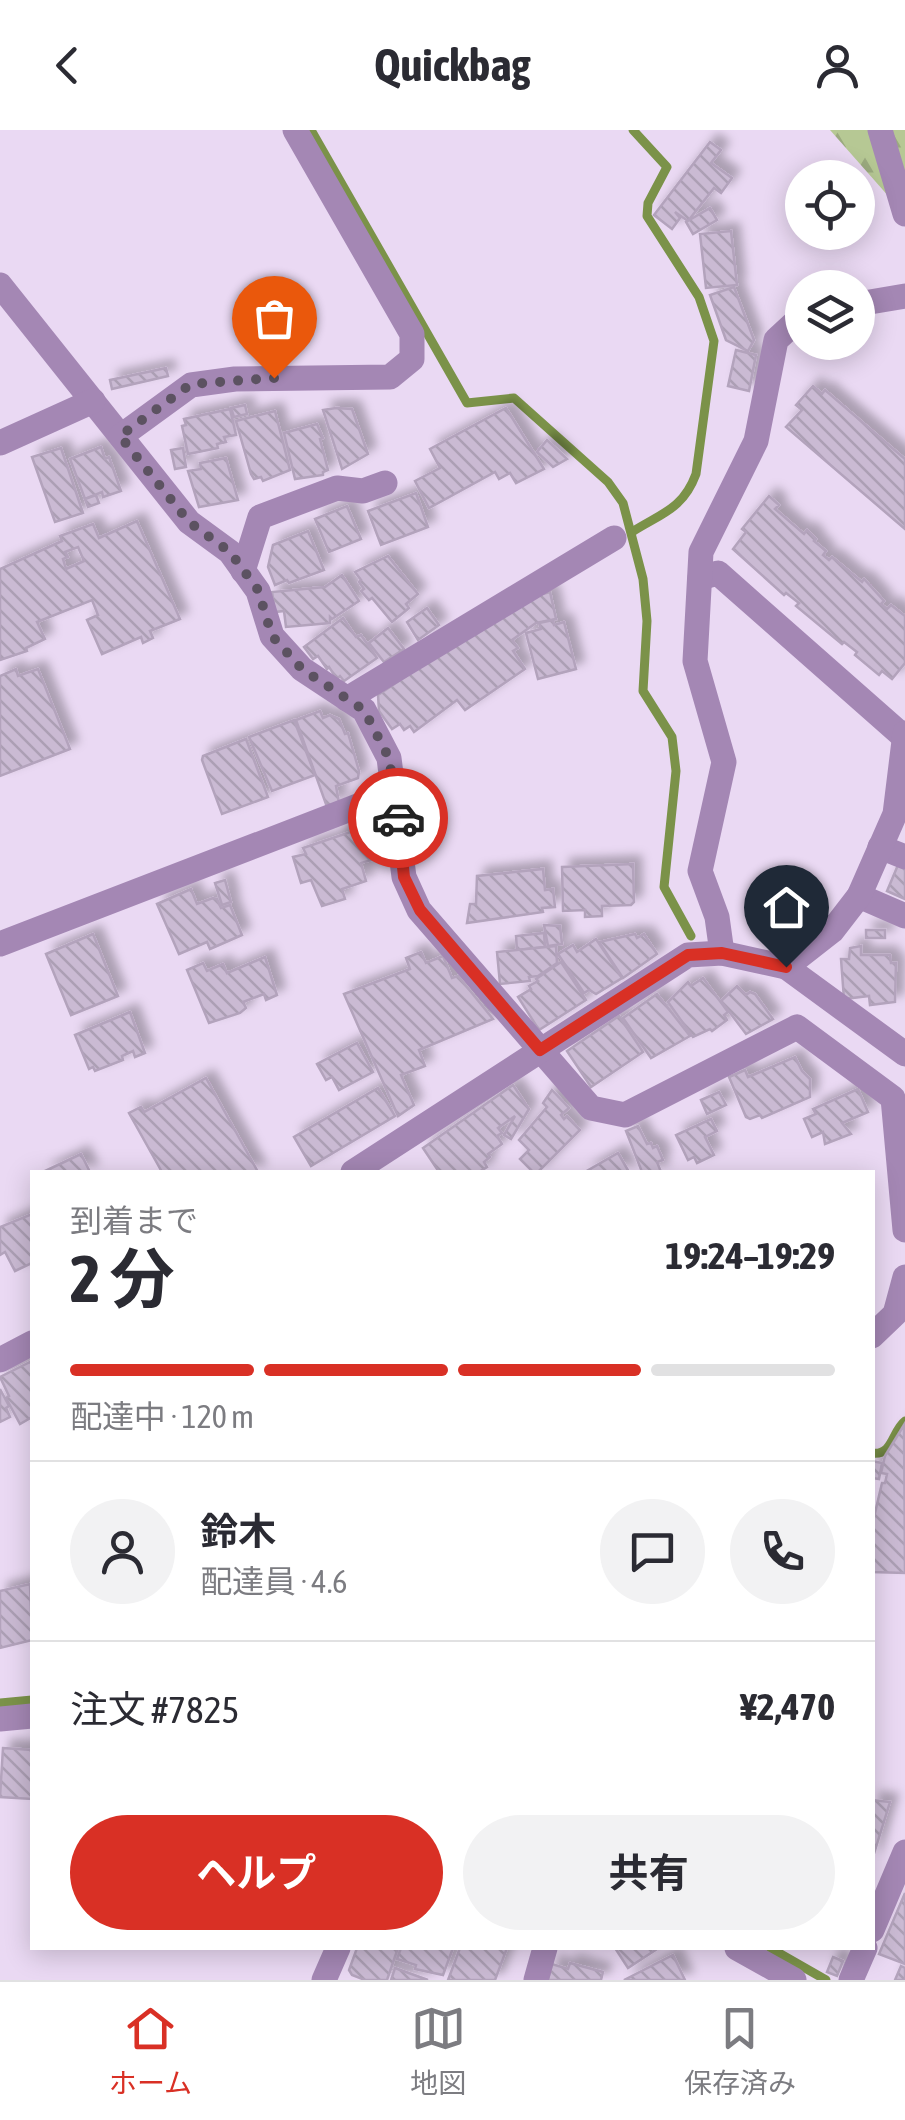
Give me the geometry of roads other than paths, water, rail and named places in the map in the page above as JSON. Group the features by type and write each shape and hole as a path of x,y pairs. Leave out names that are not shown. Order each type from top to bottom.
{"street":[{"path":"120,436 191,384 235,379 390,377 412,358 412,334 295,130"},
{"path":"880,130 905,214"},
{"path":"0,285 189,522 230,552 258,590 272,636 302,669 364,710 389,758 404,877 420,910 591,1108 625,1115 797,1027 893,1098 905,1230"},
{"path":"875,301 905,296"},
{"path":"722,953 716,918 700,870 724,762 695,662 701,552 756,441 776,340 785,332"},
{"path":"0,444 93,402"},
{"path":"244,571 260,517 338,488 363,491 386,484"},
{"path":"347,699 614,538"},
{"path":"700,578 718,573 904,735 894,814 859,896 832,931 786,967"},
{"path":"0,944 363,804 395,797"},
{"path":"880,846 905,857"},
{"path":"859,896 905,916"},
{"path":"356,1170 688,955 722,953 786,967 905,1054"},
{"path":"875,1333 895,1314 905,1277"},
{"path":"0,1360 30,1344"},
{"path":"0,1719 30,1716"},
{"path":"875,1923 905,1852"},
{"path":"324,1980 337,1950"},
{"path":"536,1980 544,1950"},
{"path":"741,1950 794,1980"},
{"path":"852,1980 864,1950"}],"waterway":[{"path":"311,130 467,403 514,398 608,482 623,503 643,579 647,621 643,691 672,737 676,771 664,887 691,936"},
{"path":"632,532 678,503 691,486 696,474 714,341 699,297 647,216 648,203 667,167 633,130"},
{"path":"875,1453 888,1447 905,1421"},
{"path":"0,1703 30,1700"},
{"path":"774,1950 826,1980"}]}
